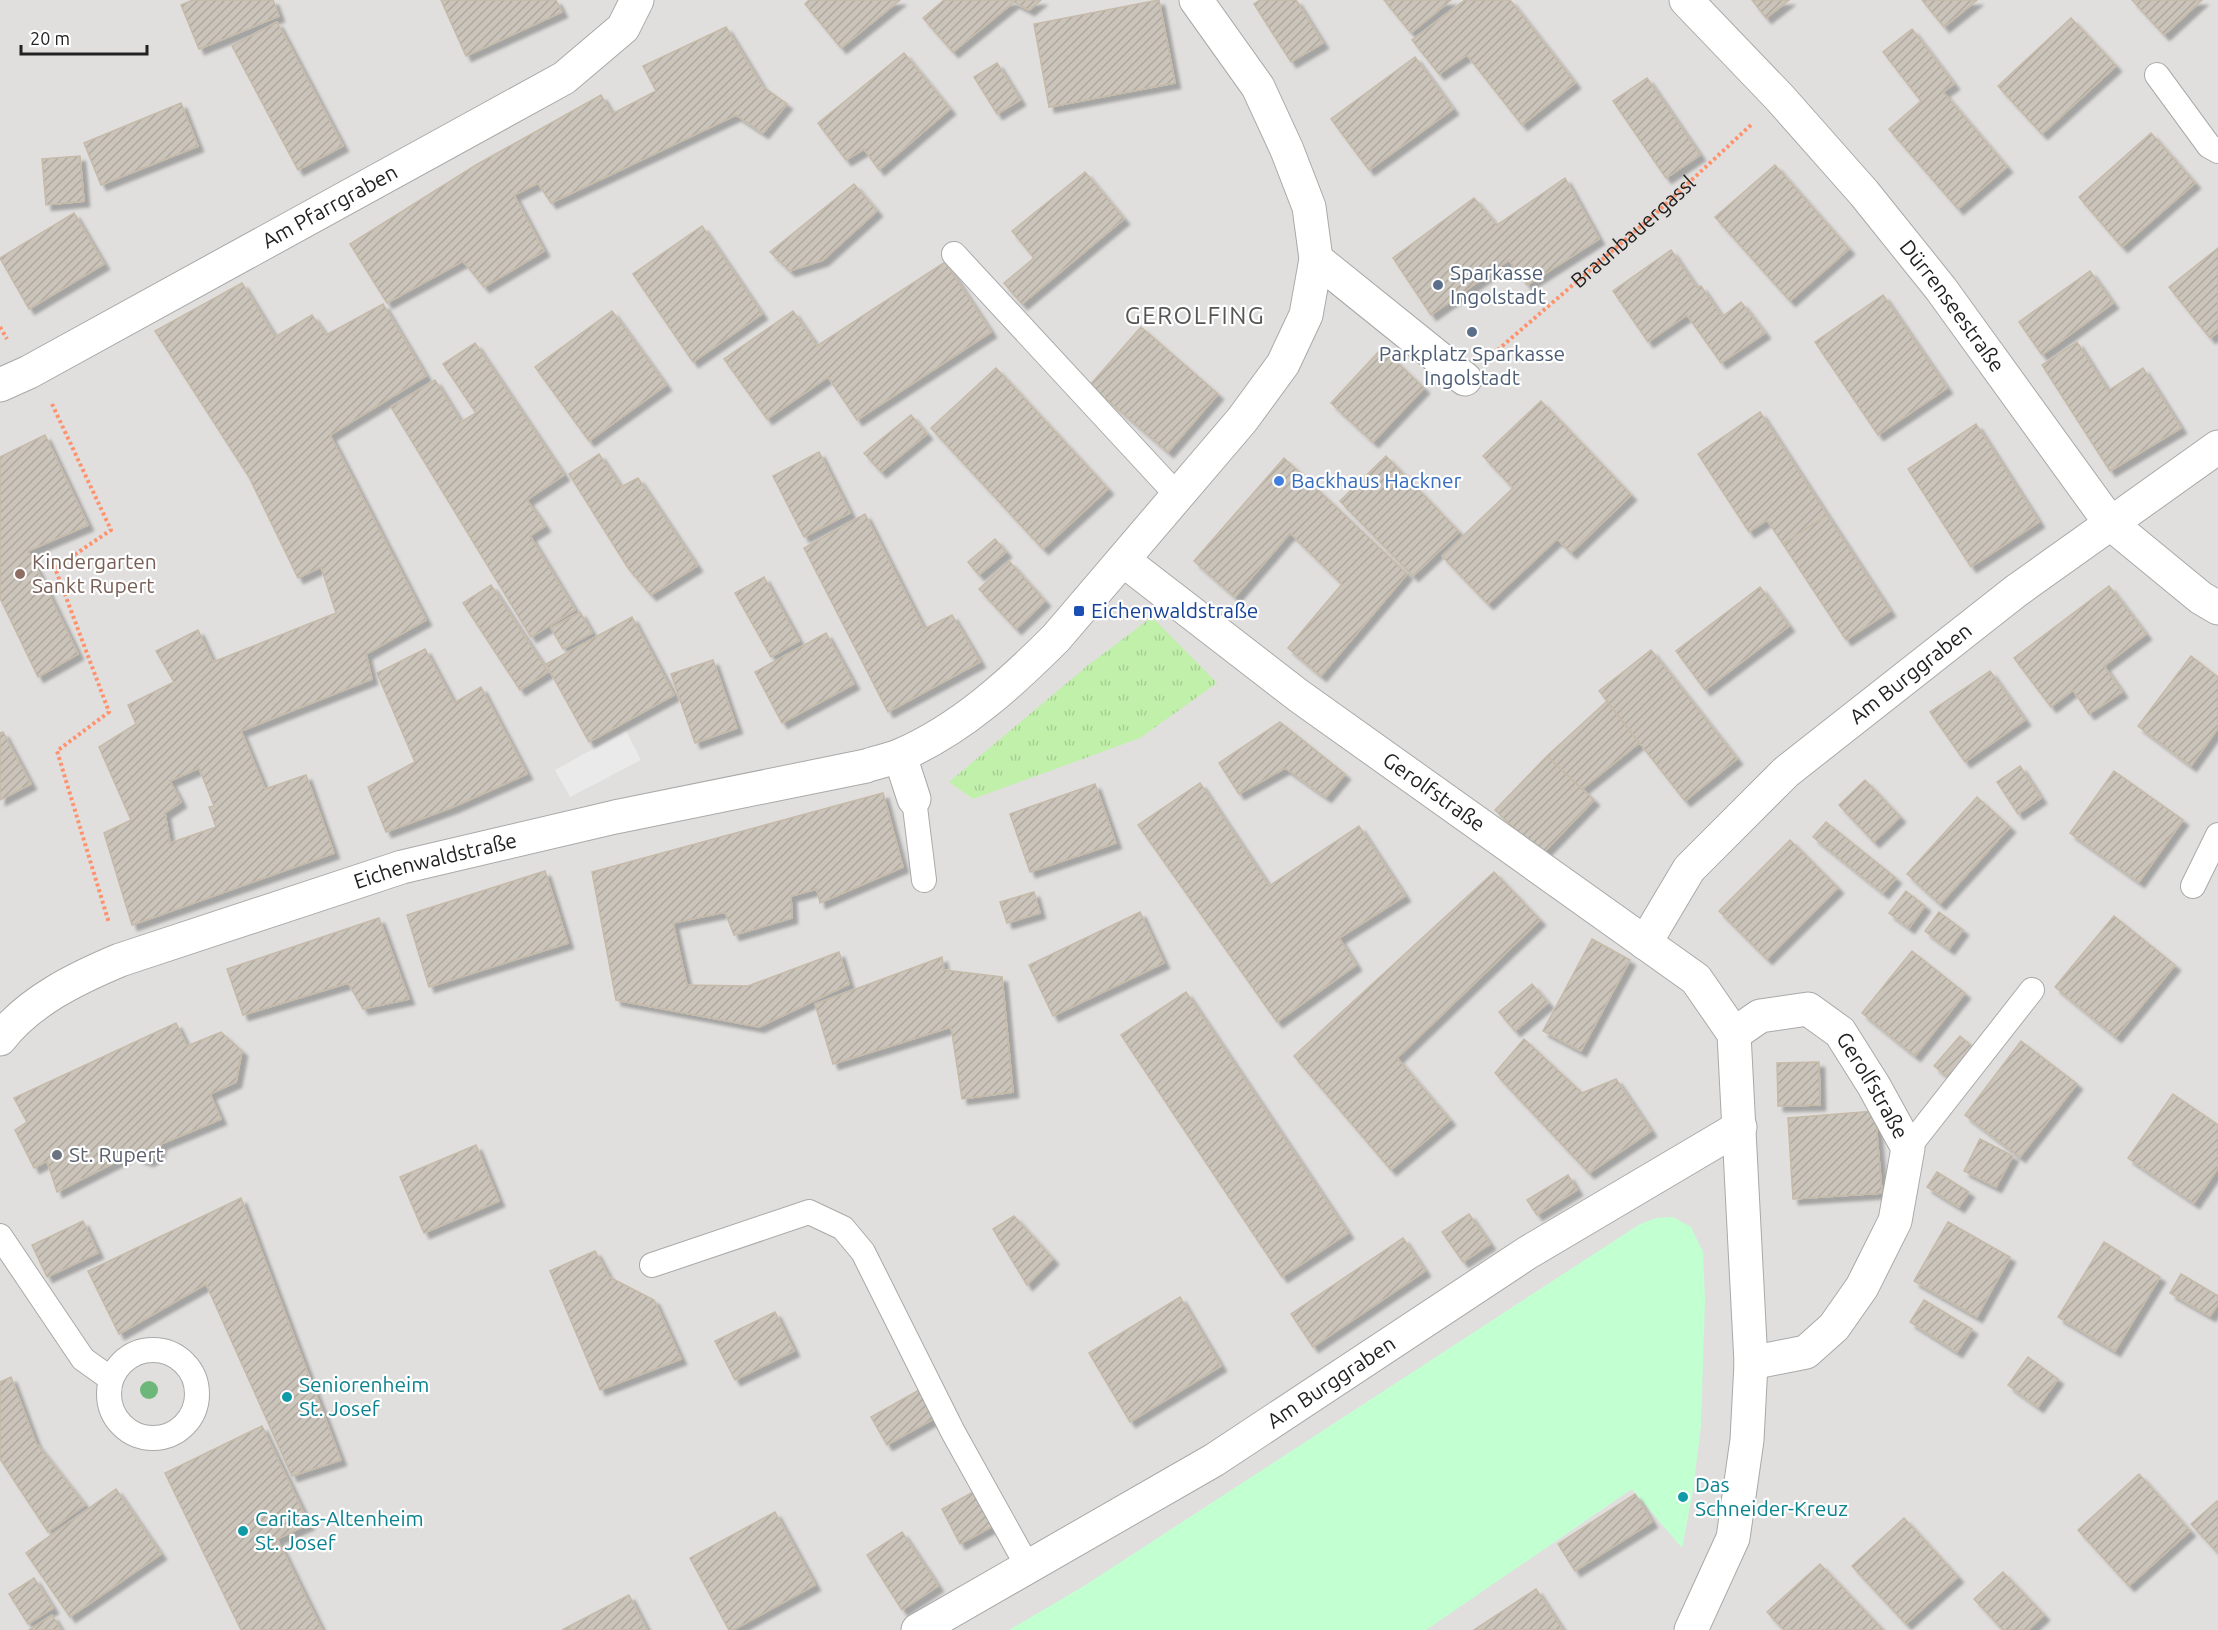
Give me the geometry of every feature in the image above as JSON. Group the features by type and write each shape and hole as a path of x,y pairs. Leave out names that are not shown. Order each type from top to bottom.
{"street":[{"name":"Am Pfarrgraben","path":"14,378 564,78 623,28 637,0"},
{"name":"Eichenwaldstraße","path":"0,1039 31,1009 89,973 120,960 402,867 615,817 866,766 900,756 933,739 967,716 1020,673 1056,638 1242,420 1283,364 1306,315 1316,259 1309,207 1263,97 1196,0"},
{"name":"Dürrenseestraße","path":"1686,0 1780,98 1864,193 1941,289 2111,524 2200,598 2218,608"},
{"path":"1316,259 1465,379"},
{"name":"Am Burggraben","path":"1645,943 1689,868 1786,772 2016,591 2218,447"},
{"name":"Gerolfstraße","path":"1123,560 1299,696 1696,978 1734,1034 1760,1016 1808,1008 1840,1032 1875,1086 1908,1148 1895,1221 1862,1287 1834,1328 1806,1352 1751,1363"},
{"path":"900,756 914,799"},
{"path":"1692,1630 1733,1538 1747,1440 1751,1363 1734,1034"},
{"name":"Am Burggraben","path":"918,1630 1214,1460 1527,1253 1740,1127"}],"lane":[{"path":"2157,75 2209,146 2218,151"},
{"path":"954,254 1178,496"},
{"path":"914,799 924,880"},
{"path":"2193,886 2218,835"},
{"path":"1908,1148 2032,990"},
{"path":"652,1266 809,1212 843,1228 863,1252 953,1432 1028,1567"},
{"path":"0,1236 83,1359 111,1379"}],"path":[{"name":"Braunbauergassl","path":"1465,379 1655,214 1780,98"},
{"path":"14,378 48,396 111,531 55,568 109,712 57,750 120,960"}],"shaded area":[{"path":"0,0 2218,0 2218,1630 0,1630"},
{"path":"626,731 641,760 570,797 555,770"}],"green space":[{"path":"1152,617 1217,683 1140,738 973,799 949,782 1087,666"},
{"path":"1673,1217 1691,1227 1703,1252 1705,1301 1701,1425 1693,1491 1682,1548 1632,1489 1426,1630 1009,1630 1084,1586 1640,1224 1656,1218"}],"building":[{"path":"193,0 273,0 279,16 199,49 181,5"},
{"path":"441,0 556,0 562,12 466,56"},
{"path":"809,0 900,0 841,48 805,4"},
{"path":"944,0 1041,0 1029,10 1014,2 953,52 923,18"},
{"path":"1159,0 1175,83 1049,107 1034,24"},
{"path":"1260,0 1296,0 1323,43 1291,62 1254,4"},
{"path":"1384,0 1451,0 1411,33"},
{"path":"1465,0 1510,0 1575,83 1522,125 1467,55 1439,74 1412,40"},
{"path":"1752,0 1789,0 1766,18"},
{"path":"1922,0 1977,0 1944,27"},
{"path":"2132,0 2202,0 2164,35"},
{"path":"2071,18 2116,66 2042,134 1998,86"},
{"path":"277,22 343,146 298,170 232,46"},
{"path":"726,27 762,86 787,104 763,133 736,115 551,203 538,183 514,195 544,251 484,287 463,261 387,303 350,244 476,165 601,95 612,114 656,91 643,66"},
{"path":"1912,29 1954,84 1943,92 2007,167 1958,209 1889,129 1921,101 1883,52"},
{"path":"904,53 950,109 879,170 864,149 846,160 818,123"},
{"path":"1415,57 1453,109 1369,170 1331,119"},
{"path":"997,63 1020,100 997,114 974,77"},
{"path":"1647,78 1700,155 1666,178 1613,101"},
{"path":"181,103 198,146 101,185 84,143"},
{"path":"2151,133 2195,183 2122,247 2079,197"},
{"path":"80,156 84,201 46,205 42,159"},
{"path":"1775,165 1849,249 1790,301 1715,217"},
{"path":"1085,172 1124,219 1022,304 1004,283 1034,258 1012,231"},
{"path":"1565,178 1599,239 1527,285 1509,260 1431,315 1393,258 1474,198 1497,225"},
{"path":"854,184 877,211 823,260 790,271 770,252"},
{"path":"74,213 104,264 29,309 0,258"},
{"path":"702,226 762,314 693,362 633,274"},
{"path":"2218,248 2218,332 2210,338 2169,287"},
{"path":"1671,250 1697,288 1701,286 1722,317 1741,302 1765,333 1721,363 1687,315 1648,342 1613,291"},
{"path":"945,262 991,332 857,420 828,377 767,419 724,359 793,311 817,346"},
{"path":"2090,271 2113,303 2042,355 2019,322"},
{"path":"242,283 275,337 312,315 326,335 383,304 426,376 330,435 426,620 366,654 372,679 241,731 265,789 306,775 334,853 132,925 104,833 131,820 99,747 136,724 128,705 174,682 156,651 198,630 213,662 336,613 321,567 298,578 249,477 155,331","holes":["199,768 214,806 209,807 216,827 170,843 165,813 181,802 170,781"]},
{"path":"1883,295 1947,388 1878,435 1815,342"},
{"path":"612,311 666,385 589,441 535,367"},
{"path":"1141,327 1218,394 1168,452 1090,385"},
{"path":"2077,342 2108,391 2143,368 2181,428 2110,471 2042,365"},
{"path":"475,343 564,475 527,500 545,526 530,536 575,610 531,637 391,407 435,380 461,422 476,413 443,364"},
{"path":"1382,348 1424,388 1373,442 1331,403"},
{"path":"996,368 1108,489 1043,549 931,428"},
{"path":"1541,401 1631,495 1571,553 1557,539 1488,604 1442,556 1513,488 1483,456"},
{"path":"1760,412 1827,515 1783,544 1767,520 1749,532 1698,454"},
{"path":"911,415 927,434 881,472 864,453"},
{"path":"1976,424 2039,522 1971,567 1908,469"},
{"name":"Kindergarten Sankt Rupert","path":"45,435 88,525 28,551 78,654 38,677 0,598 0,457"},
{"path":"819,452 850,513 804,537 773,476"},
{"path":"599,454 621,487 638,478 697,566 651,595 628,568 569,474"},
{"path":"1386,456 1459,532 1413,576 1340,501"},
{"path":"1284,458 1407,574 1321,676 1288,648 1342,584 1290,533 1235,597 1194,561"},
{"path":"865,514 924,629 952,615 980,662 888,712 804,548"},
{"path":"1827,515 1890,611 1846,640 1783,544"},
{"path":"995,539 1006,552 979,575 968,562"},
{"path":"1009,561 1045,601 1016,629 979,589"},
{"path":"764,577 799,641 771,657 735,593"},
{"path":"491,585 548,672 520,690 463,603"},
{"path":"2109,586 2146,634 2104,666 2122,692 2089,714 2073,690 2051,707 2014,658"},
{"path":"1760,587 1789,626 1705,690 1676,651"},
{"path":"580,612 592,633 563,649 551,628"},
{"path":"632,617 674,695 589,742 546,664"},
{"path":"826,633 854,684 782,723 755,672"},
{"path":"425,649 454,703 481,687 527,774 453,807 386,832 368,787 415,762 377,673"},
{"path":"1651,650 1737,759 1685,801 1599,691"},
{"path":"2191,656 2218,677 2218,728 2191,766 2138,726"},
{"path":"713,660 737,728 695,743 671,674"},
{"path":"1990,671 2025,720 1965,762 1930,712"},
{"path":"1607,701 1639,743 1582,789 1547,756"},
{"path":"1280,722 1345,774 1326,797 1285,768 1239,794 1219,763"},
{"path":"3,732 31,784 0,800 0,733"},
{"path":"1547,756 1594,800 1542,854 1495,810"},
{"path":"2020,766 2041,798 2018,814 1997,782"},
{"path":"2114,771 2183,820 2139,882 2070,833"},
{"path":"1865,780 1900,817 1874,842 1839,805"},
{"path":"1200,783 1269,886 1359,826 1405,896 1339,938 1356,965 1277,1022 1138,825"},
{"path":"1095,784 1116,843 1030,872 1010,814"},
{"path":"883,793 903,867 820,903 817,889 791,896 792,918 734,935 725,912 673,923 687,985 748,986 839,952 849,984 759,1027 616,1000 592,872"},
{"path":"1977,797 2010,827 1940,904 1907,874"},
{"path":"1826,822 1896,878 1883,893 1813,837"},
{"path":"1790,840 1838,888 1767,959 1719,911"},
{"path":"545,871 568,943 429,987 407,915"},
{"path":"1494,872 1540,920 1397,1058 1450,1120 1391,1170 1294,1056"},
{"path":"1906,891 1925,906 1909,928 1889,913"},
{"path":"1034,892 1040,913 1007,923 1000,902"},
{"path":"1140,912 1164,963 1053,1016 1029,965"},
{"path":"1939,912 1963,930 1949,949 1925,931"},
{"path":"2114,916 2175,965 2116,1037 2055,987"},
{"path":"379,918 409,999 363,1009 348,983 243,1015 227,969"},
{"path":"1592,939 1630,960 1581,1051 1543,1031"},
{"path":"1912,951 1965,993 1915,1056 1862,1013"},
{"path":"942,957 944,970 1002,977 1013,1092 962,1099 951,1027 833,1064 815,1004"},
{"path":"1532,984 1548,1003 1515,1031 1499,1012"},
{"path":"1186,992 1348,1233 1282,1277 1121,1035"},
{"path":"176,1023 187,1046 221,1032 242,1051 236,1082 210,1094 221,1119 161,1144 158,1155 148,1161 133,1153 57,1192 47,1161 34,1168 15,1130 27,1122 14,1098"},
{"path":"1960,1036 1974,1048 1949,1078 1934,1066"},
{"path":"1524,1039 1582,1093 1616,1079 1651,1131 1589,1173 1495,1073"},
{"path":"2021,1041 2077,1084 2020,1157 1965,1115"},
{"path":"1819,1062 1820,1105 1778,1106 1777,1063"},
{"path":"2173,1094 2218,1125 2218,1168 2194,1203 2128,1158"},
{"path":"1875,1111 1882,1193 1793,1199 1788,1118"},
{"path":"1980,1139 2013,1156 1996,1187 1964,1171"},
{"path":"476,1145 499,1201 424,1233 400,1177"},
{"path":"1937,1172 1969,1192 1959,1207 1927,1187"},
{"path":"1568,1175 1577,1190 1537,1215 1527,1200"},
{"name":"Seniorenheim St. Josef","path":"241,1198 341,1460 292,1476 206,1284 119,1334 88,1271"},
{"path":"1469,1214 1490,1244 1463,1262 1442,1232"},
{"path":"1014,1216 1053,1259 1027,1285 993,1229"},
{"path":"83,1221 98,1253 47,1277 32,1245"},
{"path":"1948,1222 2010,1257 1977,1317 1914,1281"},
{"path":"1403,1238 1425,1271 1313,1347 1291,1314"},
{"path":"2104,1242 2160,1277 2115,1351 2058,1317"},
{"path":"595,1251 609,1277 654,1300 681,1359 600,1390 550,1271"},
{"path":"2181,1274 2218,1296 2218,1304 2210,1316 2170,1293"},
{"path":"1180,1297 1221,1366 1130,1422 1089,1353"},
{"path":"1924,1300 1972,1329 1957,1352 1910,1322"},
{"path":"775,1312 794,1351 735,1380 715,1341"},
{"path":"2028,1357 2058,1379 2038,1407 2008,1385"},
{"path":"11,1377 36,1443 85,1505 48,1532 0,1459 0,1382"},
{"path":"919,1390 935,1418 887,1445 871,1417"},
{"name":"Caritas-Altenheim St. Josef","path":"262,1426 309,1524 277,1539 322,1630 241,1630 165,1473"},
{"path":"2139,1474 2190,1531 2129,1586 2078,1530"},
{"path":"116,1489 161,1554 70,1617 26,1553"},
{"path":"975,1491 993,1526 960,1544 942,1509"},
{"path":"1635,1494 1652,1522 1575,1571 1558,1544"},
{"path":"2218,1502 2218,1553 2191,1524"},
{"path":"775,1512 815,1585 733,1630 729,1630 690,1558"},
{"path":"1904,1518 1958,1577 1906,1624 1852,1566"},
{"path":"902,1532 938,1586 902,1610 867,1555"},
{"path":"1820,1564 1883,1630 1784,1630 1767,1612"},
{"path":"2003,1572 2044,1615 2028,1630 2003,1630 1974,1599"},
{"path":"34,1578 53,1608 28,1624 9,1594"},
{"path":"1536,1589 1563,1630 1474,1630"},
{"path":"629,1595 647,1630 562,1630"},
{"path":"52,1615 61,1630 29,1630"}],"place":[{"name":"Sparkasse Ingolstadt","path":"1438,285"},
{"name":"Parkplatz Sparkasse Ingolstadt","path":"1472,332"},
{"name":"Backhaus Hackner","path":"1279,481"},
{"name":"Kindergarten Sankt Rupert","path":"20,574"},
{"name":"Eichenwaldstraße","path":"1079,611"},
{"name":"St. Rupert","path":"57,1155"},
{"name":"Seniorenheim St. Josef","path":"287,1397"},
{"name":"Das Schneider-Kreuz","path":"1683,1497"},
{"name":"Caritas-Altenheim St. Josef","path":"243,1531"}],"district":[{"name":"GEROLFING","path":"1195,316"}]}
